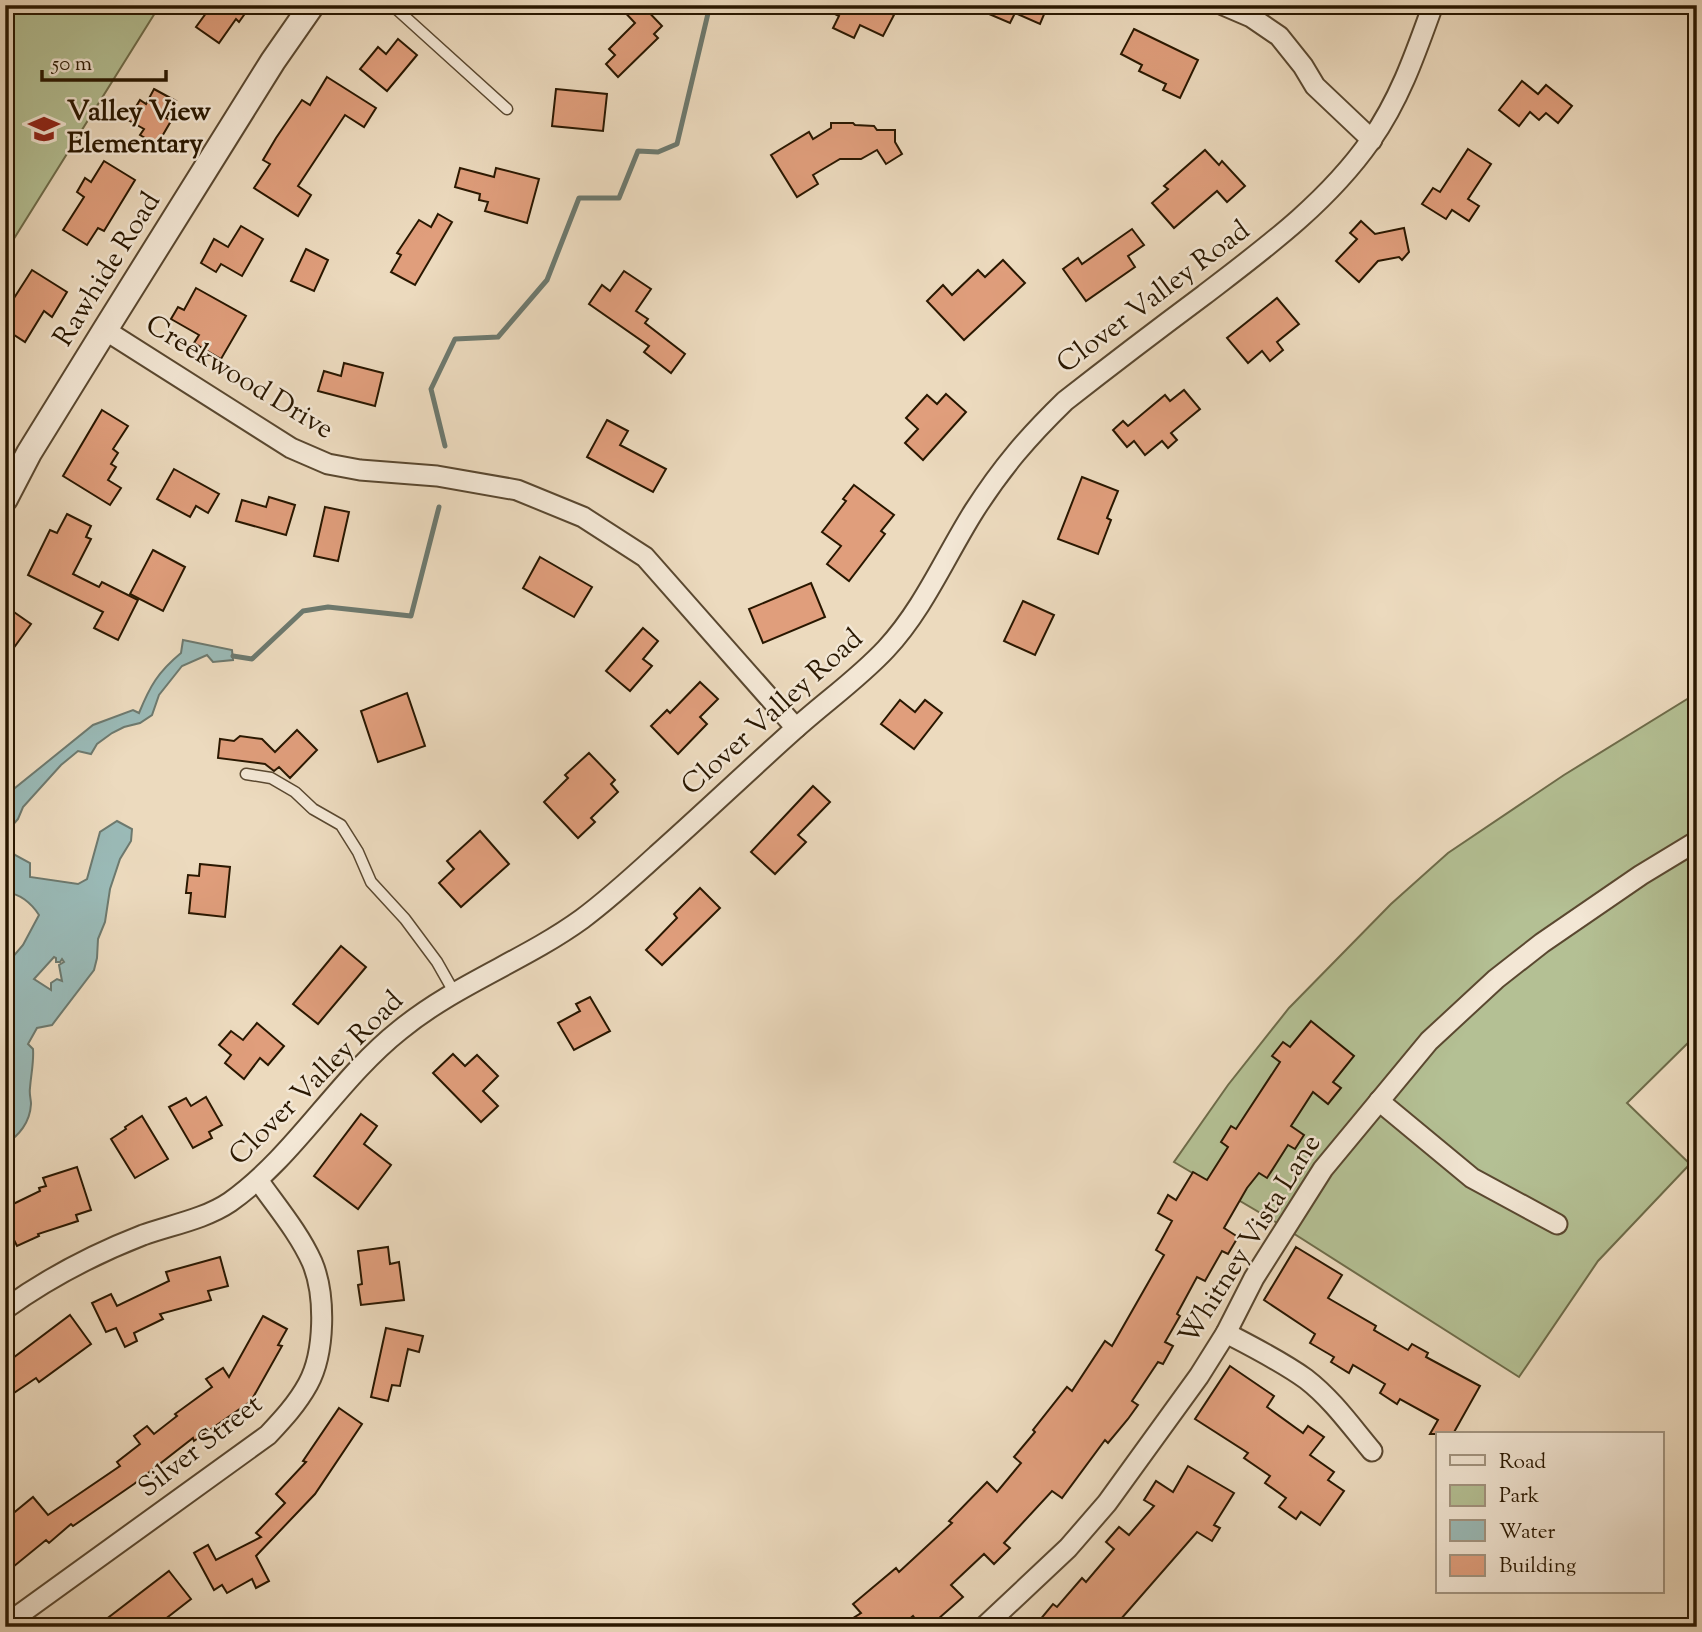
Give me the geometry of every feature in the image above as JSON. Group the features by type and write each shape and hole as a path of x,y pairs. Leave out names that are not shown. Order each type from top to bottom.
{"street":[{"name":"Rawhide Road","path":"5,499 29,453 105,330 273,61 312,5"},
{"path":"1223,5 1251,17 1279,36 1315,86 1371,140"},
{"name":"Clover Valley Road","path":"5,1309 79,1263 225,1205 258,1181 356,1071 396,1032 436,1001 534,949 582,919 744,778 886,649 915,614 973,512 1027,438 1065,401 1287,230 1315,204 1371,140 1413,62 1433,5"},
{"name":"Creekwood Drive","path":"105,330 291,449 328,464 360,470 437,476 517,490 583,517 645,557 796,728"},
{"name":"Whitney Vista Lane","path":"984,1627 1068,1548 1107,1503 1165,1426 1226,1333 1254,1278 1323,1168 1429,1041 1496,979 1542,943 1641,875 1697,841"},
{"path":"1379,1101 1472,1178 1557,1224"},
{"name":"Silver Street","path":"5,1625 268,1435 293,1409 310,1381 319,1349 322,1306 313,1264 292,1228 258,1181"},
{"path":"1226,1333 1282,1363 1307,1380 1328,1399 1372,1451"}],"lane":[{"path":"392,5 507,109"},
{"path":"246,775 271,778 295,792 313,809 341,825 358,852 371,883 405,919 437,962 454,992"}],"green space":[{"name":"Valley View Elementary","path":"5,5 160,5 5,253"},
{"path":"1697,693 1697,1034 1627,1103 1690,1164 1598,1261 1519,1377 1274,1221 1174,1162 1228,1085 1289,1008 1391,904 1448,853 1564,775"}],"water":[{"path":"183,640 232,650 233,660 213,662 207,655 182,666 159,695 152,715 140,723 112,733 97,744 91,754 78,751 61,765 23,807 18,819 5,834 5,796 93,725 133,710 139,713 156,680 181,653"},
{"path":"117,821 132,829 131,841 120,859 110,889 94,970 52,1025 37,1028 28,1044 33,1049 30,1111 23,1128 5,1145 5,966 23,945 39,915 25,900 15,894 5,893 5,844 15,855 30,863 30,877 78,884 87,879 100,832","holes":["54,957 56,962 62,959 64,962 59,965 62,981 57,979 51,983 51,990 34,979"]}],"building":[{"path":"212,5 251,5 239,22 236,19 219,43 196,27"},
{"path":"618,5 642,5 662,26 654,34 658,38 618,77 606,64 615,55 609,49 635,23"},
{"path":"817,5 873,5 894,15 883,36 860,25 854,38 833,28 839,16"},
{"path":"968,5 1048,5 1040,24 1015,13 1010,23"},
{"path":"1134,29 1198,60 1180,98 1163,90 1166,84 1139,71 1142,65 1121,54"},
{"path":"398,39 417,55 387,91 360,69 378,47 386,54"},
{"path":"327,77 376,108 364,127 345,115 298,186 311,195 298,216 254,188 270,164 263,160 276,138 302,100 310,105"},
{"path":"1522,81 1538,94 1546,85 1572,106 1558,123 1546,113 1539,120 1530,112 1519,126 1499,110"},
{"path":"154,89 176,101 166,118 171,121 157,145 140,135 144,129 128,120 140,100 146,104"},
{"path":"556,89 607,94 603,131 552,126"},
{"path":"831,123 853,123 874,126 877,130 895,130 895,142 902,154 886,164 877,150 861,159 840,159 813,175 818,184 797,197 771,155 809,132 813,139 831,128"},
{"path":"1468,149 1491,164 1468,199 1479,206 1469,221 1452,210 1446,219 1422,204 1433,188 1440,192"},
{"path":"1205,150 1219,165 1222,161 1245,186 1227,202 1217,191 1174,228 1152,203 1168,189 1164,186"},
{"path":"104,161 135,180 104,231 98,228 87,245 63,230 84,197 77,192 85,178 91,182"},
{"path":"460,168 494,177 496,168 539,179 527,223 485,211 488,202 479,200 480,194 455,187"},
{"path":"438,214 452,222 415,285 391,272 401,255 397,253 419,220 431,227"},
{"path":"1361,221 1375,234 1404,228 1409,252 1402,260 1399,257 1378,261 1359,282 1336,261 1357,239 1350,233"},
{"path":"241,226 263,239 242,276 221,264 216,272 201,263 214,239 228,247"},
{"path":"1132,229 1144,245 1128,256 1135,267 1086,301 1063,269 1078,258 1082,264"},
{"path":"306,249 328,260 314,291 291,281"},
{"path":"1003,260 1025,283 964,340 927,301 943,285 952,295 978,270 985,277"},
{"path":"32,270 67,292 52,317 44,311 25,342 14,335 5,349 5,312"},
{"path":"624,271 651,289 636,311 648,319 645,323 685,354 671,373 644,352 649,346 589,304 602,285 610,291"},
{"path":"196,288 246,316 221,359 194,343 199,335 171,319 178,307 184,310"},
{"path":"1277,298 1299,324 1277,342 1283,350 1270,361 1262,351 1248,363 1227,338"},
{"path":"344,363 383,373 375,406 318,391 324,371 341,376"},
{"path":"1184,390 1200,409 1171,433 1177,440 1168,448 1162,441 1145,455 1134,441 1127,447 1113,430 1123,421 1128,426 1165,395 1170,401"},
{"path":"946,394 966,412 923,460 905,443 918,429 906,418 927,395 937,404"},
{"path":"102,410 128,426 113,449 118,453 111,464 116,467 108,480 121,488 110,505 63,476"},
{"path":"607,420 628,431 620,445 666,469 653,492 587,457"},
{"path":"174,469 219,494 208,513 196,506 190,517 157,499"},
{"path":"1082,477 1118,491 1107,518 1111,520 1098,554 1058,539"},
{"path":"854,485 894,515 881,531 885,534 849,581 827,564 841,546 822,532 846,501 843,499"},
{"path":"269,497 295,505 286,535 236,521 242,500 266,507"},
{"path":"325,507 349,512 338,561 314,556"},
{"path":"67,514 91,526 86,537 91,539 73,574 99,587 102,582 138,600 118,640 94,628 103,612 28,575 50,530 57,533"},
{"path":"153,550 185,567 163,611 130,594"},
{"path":"540,557 592,587 574,617 523,588"},
{"path":"811,583 825,617 763,643 749,609"},
{"path":"1023,601 1054,615 1035,655 1004,641"},
{"path":"11,610 31,624 5,660 5,618"},
{"path":"643,628 658,641 643,659 652,666 630,691 606,671"},
{"path":"700,682 718,699 700,717 707,724 678,754 651,726 667,710 670,713"},
{"path":"407,693 425,746 378,762 361,711"},
{"path":"900,700 915,712 925,700 942,713 914,749 881,724"},
{"path":"297,730 317,750 290,778 279,767 274,771 265,764 218,758 220,739 234,741 240,736 262,739 275,752"},
{"path":"589,753 615,780 611,784 618,792 591,818 595,822 578,838 544,802 568,778 565,775"},
{"path":"813,786 830,802 798,835 806,842 775,874 751,852"},
{"path":"480,831 509,864 461,907 439,883 454,869 447,861"},
{"path":"200,864 230,867 225,917 189,913 191,893 186,893 188,875 199,876"},
{"path":"700,888 720,908 662,965 646,950 677,918 674,914"},
{"path":"341,946 366,967 318,1024 293,1004"},
{"path":"590,997 610,1031 574,1050 558,1023 580,1011 576,1004"},
{"path":"1311,1021 1354,1056 1333,1082 1341,1088 1328,1104 1313,1092 1291,1126 1304,1135 1295,1149 1288,1145 1267,1178 1259,1173 1247,1188 1224,1228 1238,1237 1228,1254 1222,1251 1205,1281 1197,1277 1165,1342 1173,1346 1163,1364 1158,1362 1132,1401 1138,1405 1128,1419 1108,1443 1105,1440 1062,1498 1052,1491 1004,1543 1010,1548 994,1564 984,1554 951,1585 963,1597 929,1627 921,1627 913,1616 900,1627 839,1627 861,1613 853,1604 896,1568 899,1572 952,1523 949,1521 987,1482 997,1492 1021,1463 1014,1457 1067,1387 1072,1391 1105,1341 1112,1346 1164,1255 1156,1250 1172,1221 1158,1213 1168,1195 1176,1200 1193,1172 1207,1180 1228,1147 1221,1142 1231,1126 1236,1129 1280,1062 1272,1056 1283,1042 1290,1047"},
{"path":"257,1023 284,1046 268,1065 260,1058 244,1079 225,1063 231,1055 219,1045 231,1031 243,1040"},
{"path":"453,1054 465,1066 477,1055 498,1076 483,1091 498,1106 481,1122 433,1073"},
{"path":"206,1097 222,1125 209,1132 212,1138 193,1148 169,1107 186,1098 191,1106"},
{"path":"361,1114 377,1126 364,1144 391,1165 358,1209 314,1176"},
{"path":"142,1116 168,1159 135,1178 111,1139"},
{"path":"77,1167 91,1210 76,1215 78,1221 38,1234 39,1236 17,1246 12,1236 5,1240 5,1208 40,1191 39,1188 46,1186 43,1178"},
{"path":"388,1247 390,1264 399,1262 404,1300 361,1305 358,1285 362,1284 358,1251"},
{"path":"1296,1247 1342,1275 1328,1298 1376,1326 1374,1330 1408,1350 1412,1344 1428,1353 1426,1357 1480,1386 1454,1432 1430,1434 1438,1420 1400,1399 1397,1404 1380,1393 1385,1384 1353,1365 1349,1373 1331,1362 1334,1357 1310,1343 1315,1334 1264,1300"},
{"path":"220,1257 228,1286 208,1291 211,1300 160,1314 163,1319 134,1333 137,1341 125,1347 116,1328 106,1332 92,1303 111,1294 117,1306 169,1281 166,1272"},
{"path":"70,1315 91,1344 39,1382 36,1378 5,1399 5,1364"},
{"path":"263,1316 287,1329 278,1345 282,1346 251,1401 194,1441 193,1438 134,1484 73,1526 71,1524 49,1543 46,1540 13,1567 5,1559 5,1520 33,1497 48,1515 120,1466 117,1462 140,1444 134,1436 147,1426 154,1434 177,1416 175,1414 212,1387 206,1379 223,1368 229,1377"},
{"path":"386,1328 423,1336 419,1352 408,1349 400,1386 392,1385 388,1401 371,1397"},
{"path":"1230,1366 1274,1396 1267,1407 1303,1433 1308,1426 1324,1437 1310,1455 1334,1472 1328,1480 1344,1491 1320,1525 1301,1512 1296,1519 1279,1507 1286,1498 1265,1483 1270,1476 1244,1458 1248,1453 1195,1419"},
{"path":"339,1408 362,1424 315,1494 256,1556 269,1581 256,1588 252,1579 227,1593 222,1585 214,1590 194,1553 208,1545 216,1560 261,1537 256,1533 285,1503 276,1494 306,1462 303,1461"},
{"path":"1188,1466 1234,1493 1214,1525 1220,1528 1212,1541 1197,1532 1114,1627 1034,1627 1053,1604 1057,1607 1082,1578 1086,1582 1114,1549 1106,1542 1119,1527 1129,1535 1154,1506 1144,1500 1156,1481 1173,1492"},
{"path":"169,1571 191,1599 155,1627 96,1627"}],"waterway":[{"path":"445,446 431,389 455,339 498,337 547,280 579,198 619,198 638,151 658,152 677,144 710,5"},
{"path":"233,656 252,659 303,611 328,607 411,616 439,507"}],"place":[{"name":"Valley View Elementary","path":"44,129"}]}
